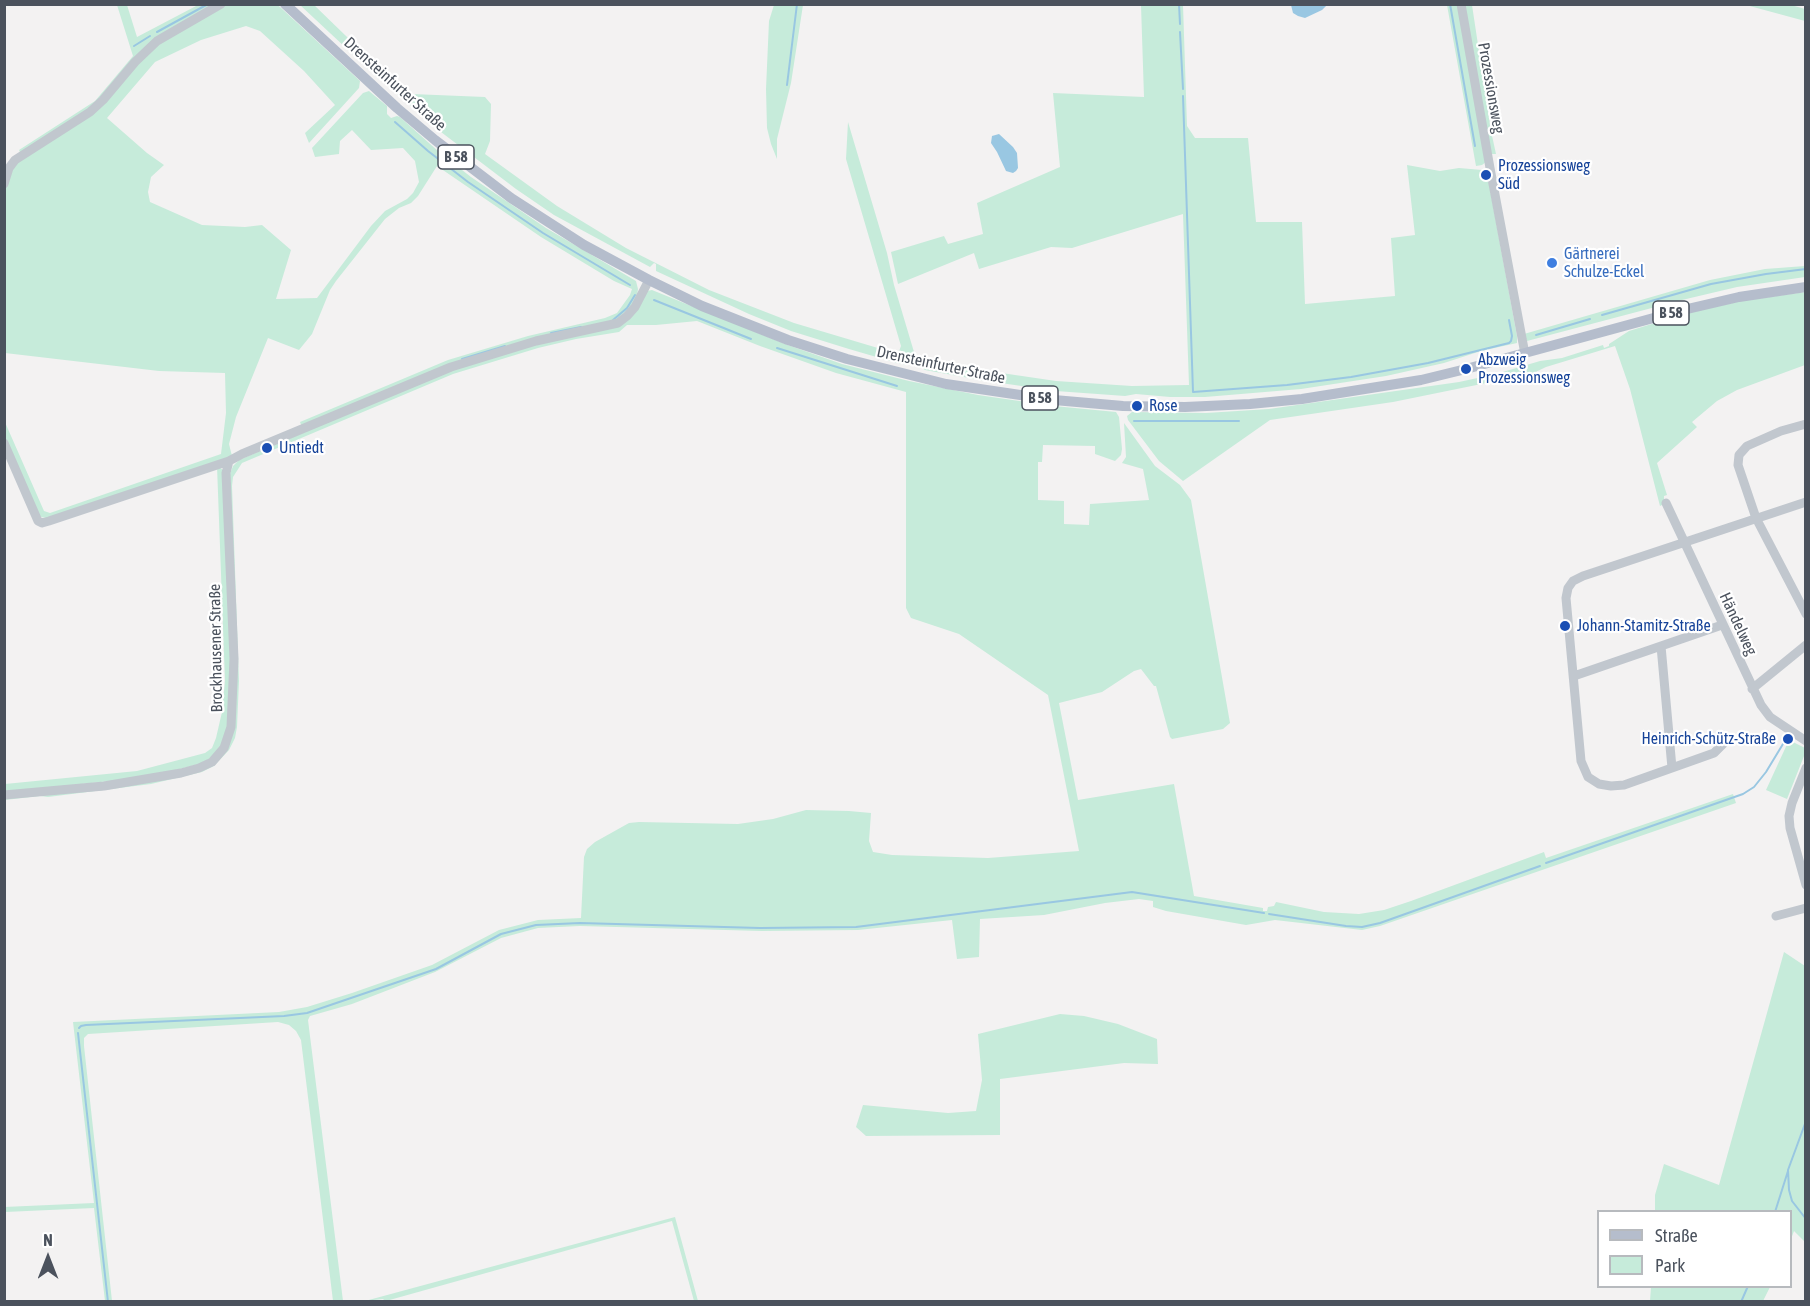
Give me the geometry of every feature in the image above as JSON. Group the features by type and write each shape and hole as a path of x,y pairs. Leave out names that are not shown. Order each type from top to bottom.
{"main road":[{"name":"Drensteinfurter Straße","path":"285,4 397,108 474,171 584,245 702,306 746,324 847,359 946,384 1054,400 1150,407 1250,404 1302,399 1388,386 1466,369 1683,309 1739,297 1800,288"}],"street":[{"path":"4,184 9,168 15,160 90,112 104,100 135,62 157,41 221,4"},
{"name":"Prozessionsweg","path":"1461,4 1525,354"},
{"path":"4,443 36,516 42,523 229,461 451,368 536,341 618,322 634,307 649,280"},
{"path":"1806,424 1780,431 1747,446 1739,455 1738,465 1756,518 1806,614"},
{"name":"Brockhausener Straße","path":"4,795 104,786 171,775 212,762 224,748 231,727 234,659 226,473 229,461"},
{"path":"1726,741 1714,753 1624,785 1599,784 1588,777 1581,762 1566,598 1568,588 1573,581 1806,502"},
{"name":"Händelweg","path":"1666,503 1761,705 1770,717 1806,741"},
{"path":"1574,676 1722,625"},
{"path":"1752,689 1806,645"},
{"path":"1660,646 1672,768"},
{"path":"1806,768 1790,810 1789,822 1806,885"},
{"path":"1776,916 1806,908"}],"green space":[{"path":"276,4 360,81 359,88 309,143 305,133 335,105 304,71 260,31 246,26 201,40 155,62 107,118 164,165 151,177 148,192 150,202 202,225 245,227 262,225 291,250 276,299 317,298 371,226 385,211 407,199 419,182 415,161 403,148 371,150 352,130 340,141 339,154 315,157 312,148 363,93 369,91 387,106 387,114 391,118 400,117 471,177 546,228 636,281 637,296 632,305 617,320 536,339 302,427 300,422 448,360 528,336 605,318 617,313 630,295 632,289 614,281 541,237 437,166 418,196 385,219 336,281 312,334 299,350 268,338 236,417 229,444 232,456 46,518 41,517 5,438 4,420 44,511 50,513 221,454 226,413 225,373 159,371 5,353 4,191 11,169 16,160 91,113 159,42 225,5"},
{"path":"117,5 127,5 137,37 198,5 216,5 155,39 96,104 21,154 19,150 95,101 133,56"},
{"path":"300,5 314,5 377,66 412,94 485,97 491,104 490,141 485,154 557,206 626,248 709,290 794,323 898,354 901,346 846,159 848,122 914,352 910,362 907,365 897,363 849,349 791,331 749,314 656,271 656,264 650,267 554,215 441,132 376,76"},
{"path":"774,5 803,5 791,83 777,139 777,159 767,128 766,89 769,21"},
{"path":"1141,5 1183,5 1187,126 1195,138 1248,138 1256,222 1302,222 1305,304 1395,296 1391,238 1415,235 1407,165 1440,171 1459,168 1482,170 1487,173 1517,343 1386,376 1301,389 1205,397 1136,394 1125,396 1056,391 925,370 919,365 918,357 981,370 1056,381 1132,386 1189,385 1183,214 1072,248 1051,247 979,269 974,253 898,284 891,252 944,236 948,244 983,234 977,203 1060,167 1053,93 1144,97"},
{"path":"1447,5 1458,5 1486,162 1482,165 1476,166"},
{"path":"1465,5 1472,5 1496,154 1490,154"},
{"path":"1746,5 1791,5 1805,9 1805,21"},
{"path":"1805,266 1805,277 1737,287 1527,341 1524,334 1710,280 1765,269"},
{"path":"652,290 785,344 842,364 978,395 1116,412 1119,417 1122,449 1121,455 1115,461 1095,454 1095,446 1043,445 1042,462 1038,462 1038,500 1064,501 1064,524 1089,525 1090,504 1149,500 1143,469 1122,463 1126,457 1124,423 1155,466 1180,485 1191,500 1230,723 1223,729 1172,739 1156,686 1141,669 1134,671 1102,692 1059,703 1078,800 1174,784 1194,896 1263,908 1263,911 1267,911 1268,907 1274,906 1276,902 1324,912 1359,914 1384,910 1544,852 1546,858 1733,794 1736,803 1380,926 1362,930 1275,920 1246,925 1166,911 1153,907 1153,901 1139,899 1044,915 980,919 979,957 957,959 952,920 858,930 762,931 580,926 538,928 501,938 435,972 352,1004 310,1016 308,1020 343,1301 333,1301 301,1040 296,1031 289,1025 278,1022 88,1034 84,1038 84,1046 112,1301 105,1301 94,1208 5,1212 4,1207 94,1203 73,1022 279,1012 307,1007 432,965 499,930 538,920 581,918 584,857 587,849 629,823 738,824 773,819 806,810 849,811 871,813 869,841 873,852 892,855 988,858 1079,851 1048,695 959,634 911,618 906,608 906,392 836,373 697,321 627,325 619,332 538,348 453,374 242,463 233,477 232,486 239,681 237,727 229,750 214,766 202,772 151,784 5,800 5,798 200,770 231,738 230,474 233,466 239,460 451,370 536,344 610,328 647,291"},
{"path":"1805,292 1805,365 1737,390 1717,401 1692,422 1697,427 1657,463 1667,495 1664,496 1664,504 1660,506 1630,389 1615,346 1546,367 1521,379 1506,379 1393,402 1270,420 1183,481 1159,461 1127,416 1132,412 1206,413 1269,409 1459,382 1540,361 1562,358 1603,345 1604,348 1629,331 1684,314 1741,301"},
{"path":"217,466 224,473 232,658 228,726 221,748 211,758 199,764 149,777 5,792 5,784 137,771 205,753 212,748 222,712 225,681"},
{"path":"1789,740 1805,748 1806,751 1787,799 1766,790"},
{"path":"1784,952 1805,966 1805,1242 1794,1231 1792,1236 1792,1210 1655,1210 1655,1195 1664,1164 1719,1185"},
{"path":"1060,1014 1084,1016 1118,1024 1157,1039 1158,1064 1124,1063 1000,1079 1000,1135 866,1136 856,1127 863,1105 948,1113 976,1111 982,1080 978,1034"},
{"path":"675,1217 698,1301 694,1301 672,1221 386,1301 380,1301 383,1299 365,1301"},
{"path":"1651,1288 1770,1288 1763,1301 1650,1301"}],"water":[{"path":"1291,4 1327,5 1305,18 1293,13"},
{"path":"999,134 1017,153 1018,168 1013,173 1006,171 991,143 992,136"}],"waterway":[{"path":"157,32 208,4"},
{"path":"787,85 797,4"},
{"path":"1179,4 1180,24"},
{"path":"1450,4 1475,146"},
{"path":"1180,32 1183,89"},
{"path":"134,46 150,36"},
{"path":"1183,96 1193,392 1287,385 1351,377 1428,363 1509,343 1512,336 1509,320"},
{"path":"395,122 468,182 543,233 630,285"},
{"path":"1602,315 1711,284 1806,269"},
{"path":"613,320 627,308 635,295"},
{"path":"654,300 751,339"},
{"path":"1536,335 1590,319"},
{"path":"551,333 581,327"},
{"path":"462,359 505,346"},
{"path":"777,348 897,386"},
{"path":"1134,421 1239,421"},
{"path":"1546,863 1743,794 1754,787 1766,772 1786,739"},
{"path":"1269,914 1362,927 1380,923 1540,866"},
{"path":"79,1028 86,1025 307,1013 436,969 501,934 536,925 580,923 760,928 856,927 1132,892 1264,913"},
{"path":"78,1033 108,1302"},
{"path":"1806,1121 1788,1170 1792,1201 1806,1219"},
{"path":"1776,1210 1788,1171"},
{"path":"1741,1302 1747,1288"}],"place":[{"name":"Prozessionsweg Süd","path":"1486,175"},
{"name":"Gärtnerei Schulze-Eckel","path":"1552,263"},
{"name":"Abzweig Prozessionsweg","path":"1466,369"},
{"name":"Rose","path":"1137,406"},
{"name":"Untiedt","path":"267,448"},
{"name":"Johann-Stamitz-Straße","path":"1565,626"},
{"name":"Heinrich-Schütz-Straße","path":"1788,739"}]}
